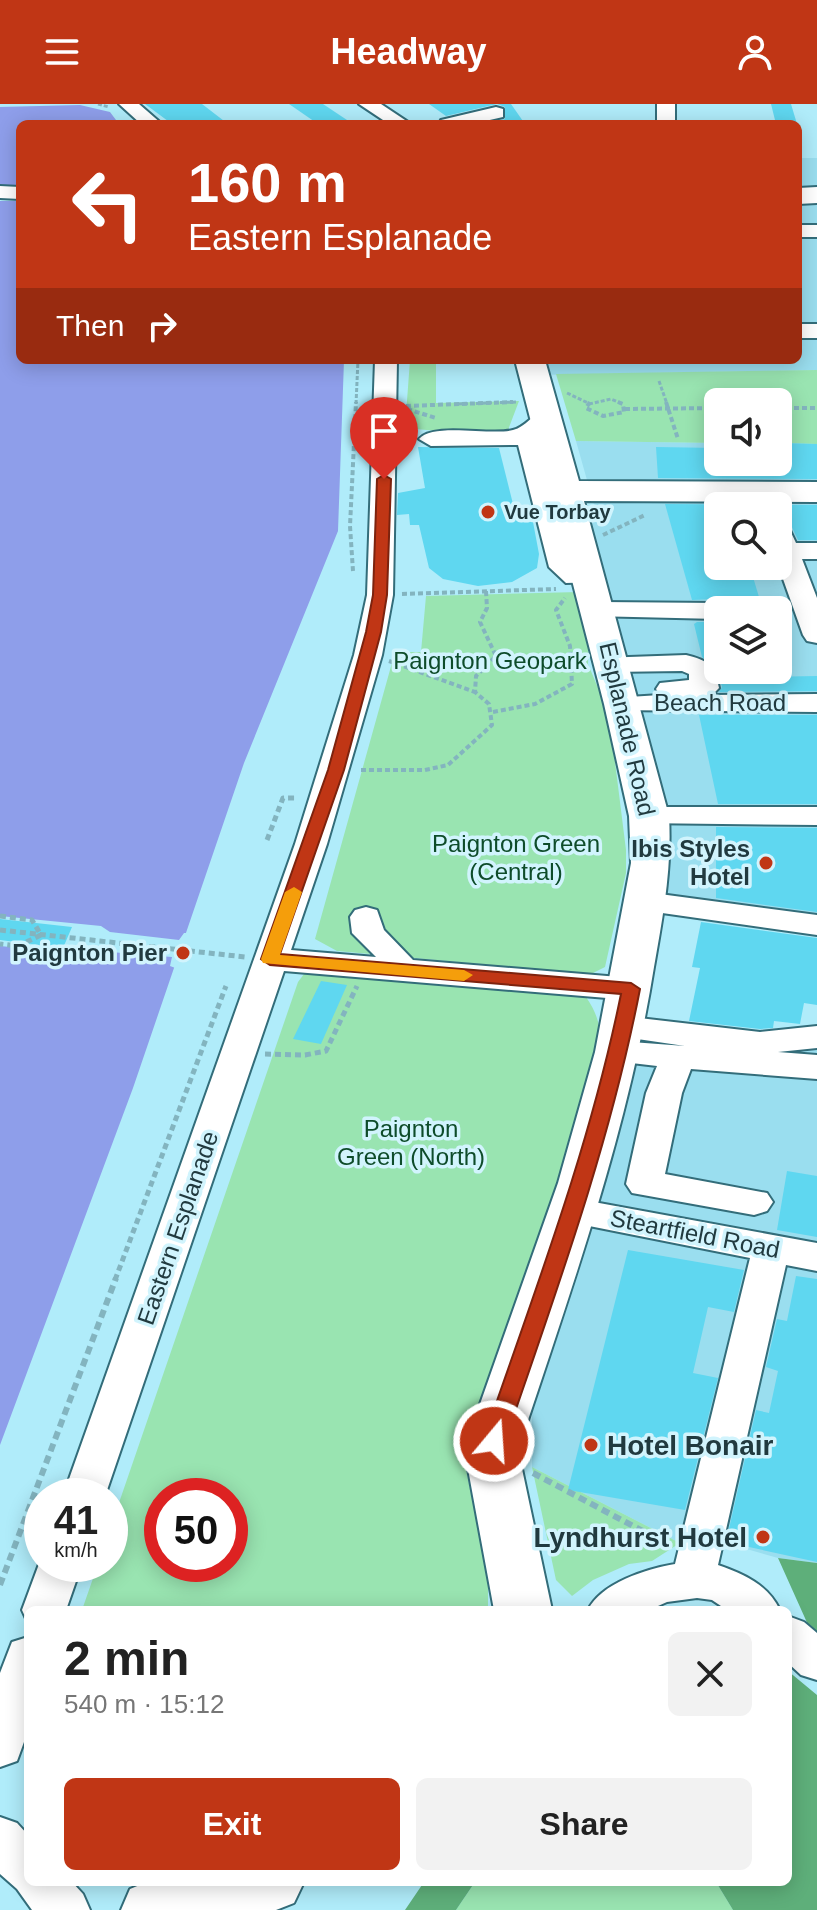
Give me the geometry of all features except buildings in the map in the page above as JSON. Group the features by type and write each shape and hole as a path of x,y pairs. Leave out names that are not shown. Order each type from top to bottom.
{"main road":[{"name":"Esplanade Road","path":"522,1606 495,1469 494,1441 572,1211 624,1022 651,863 638,696 610,664 591,581 564,491 536,418 530,364"},
{"path":"564,491 704,494"},
{"path":"792,495 817,492"},
{"path":"153,1910 223,1897 259,1886"}],"street":[{"path":"128,104 148,120"},
{"path":"368,104 395,120"},
{"path":"465,120 496,113"},
{"name":"Eastern Esplanade","path":"90,1478 239,1053 261,958 336,770 368,655 380,595 386,364"},
{"path":"440,430 536,418 529,442 562,567 575,577 704,608"},
{"path":"792,543 817,551"},
{"path":"792,567 814,620"},
{"path":"792,615 814,620"},
{"path":"610,664 695,664 702,670 709,695"},
{"name":"Beach Road","path":"638,696 709,695 817,703"},
{"path":"649,816 817,816"},
{"path":"645,902 817,925"},
{"path":"366,917 368,933 393,955 402,970"},
{"path":"261,958 402,970 624,1022 760,1043 817,1037"},
{"path":"624,1022 678,1058 817,1067"},
{"path":"678,1058 664,1093 645,1184 754,1202"},
{"name":"Steartfield Road","path":"572,1211 817,1257"},
{"path":"693,1578 771,1249"},
{"path":"616,1606 644,1589 693,1578 728,1587 753,1606"},
{"path":"45,1606 54,1582"},
{"path":"792,1639 817,1661"},
{"path":"0,1746 24,1669"},
{"path":"0,1839 24,1866"},
{"path":"43,1886 65,1910"}],"path":[{"path":"354,579 350,526 358,364"},
{"path":"659,381 678,439"},
{"path":"625,409 620,402 605,399 591,401 586,408 596,415 609,416 625,409 704,408"},
{"path":"440,430 399,406 536,418"},
{"path":"792,408 817,408"},
{"path":"493,712 536,706 554,699 572,684 574,662 567,650 567,631 556,610 566,598 591,581 653,511 651,491"},
{"path":"380,595 486,591 591,581"},
{"path":"475,692 476,676 496,656 480,622 487,608 486,591"},
{"path":"336,770 400,771 448,765 492,725 493,712 475,692 368,655"},
{"path":"292,812 301,786"},
{"path":"267,840 283,798 297,798"},
{"path":"0,916 32,920 41,935"},
{"path":"0,930 261,958"},
{"path":"0,944 18,946 41,935"},
{"path":"239,1053 305,1055 326,1051 365,967"},
{"path":"0,1585 226,986"},
{"path":"494,1441 526,1469 673,1548 693,1578"}],"shaded area":[{"path":"802,158 817,158 817,370 534,375 531,364 802,364"},
{"path":"576,441 704,443 704,476 792,476 792,443 817,444 817,926 645,902 589,576 596,541 590,521 596,512"},
{"path":"636,1032 817,1045 817,1563 778,1558 687,1532 680,1543 532,1467 532,1411 592,1220"}],"green space":[{"path":"410,364 436,364 436,403 519,401 508,430 459,433 405,428"},
{"path":"817,370 817,444 792,443 792,388 704,388 704,443 576,441 556,374"},
{"name":"Paignton Green (Central)","path":"579,592 589,635 588,664 609,714 626,850 626,873 605,967 591,974 337,951 315,939 395,652 421,652 426,596"},
{"name":"Paignton Green (North)","path":"304,974 361,974 586,997 598,1023 597,1068 483,1413 467,1427 464,1441 466,1469 488,1577 488,1606 83,1606 92,1582 128,1582 128,1478 298,982"},
{"path":"532,1467 680,1543 652,1561 629,1564 593,1580 572,1596 556,1580"},
{"path":"778,1558 817,1563 817,1633 809,1627"},
{"path":"792,1674 817,1695 817,1910 733,1910 718,1886 792,1886"},
{"path":"421,1886 472,1886 456,1910 405,1910"},
{"path":"472,1886 718,1886 733,1910 456,1910"}],"water":[{"path":"80,105 110,112 116,120 16,120 16,191 0,190 0,107"},
{"path":"0,201 16,201 16,364 344,364 338,531 244,763 133,1088 0,1445"}],"pier":[{"path":"0,916 101,926 110,932 179,940 184,933 190,933 178,969 170,966 172,957 98,951 90,955 0,946"}],"slow traffic":[{"path":"294,892 270,959 464,975"}],"place":[{"name":"Vue Torbay","path":"488,512"},
{"name":"Ibis Styles Hotel","path":"766,863"},
{"name":"Paignton Pier","path":"183,953"},
{"name":"Hotel Bonair","path":"591,1445"},
{"name":"Lyndhurst Hotel","path":"763,1537"}],"route":[{"path":"384,479 379,610 336,770 270,959 631,989 618,1052 582,1183 494,1441"}],"park label":[{"name":"Paignton Geopark","path":"490,661"}]}
